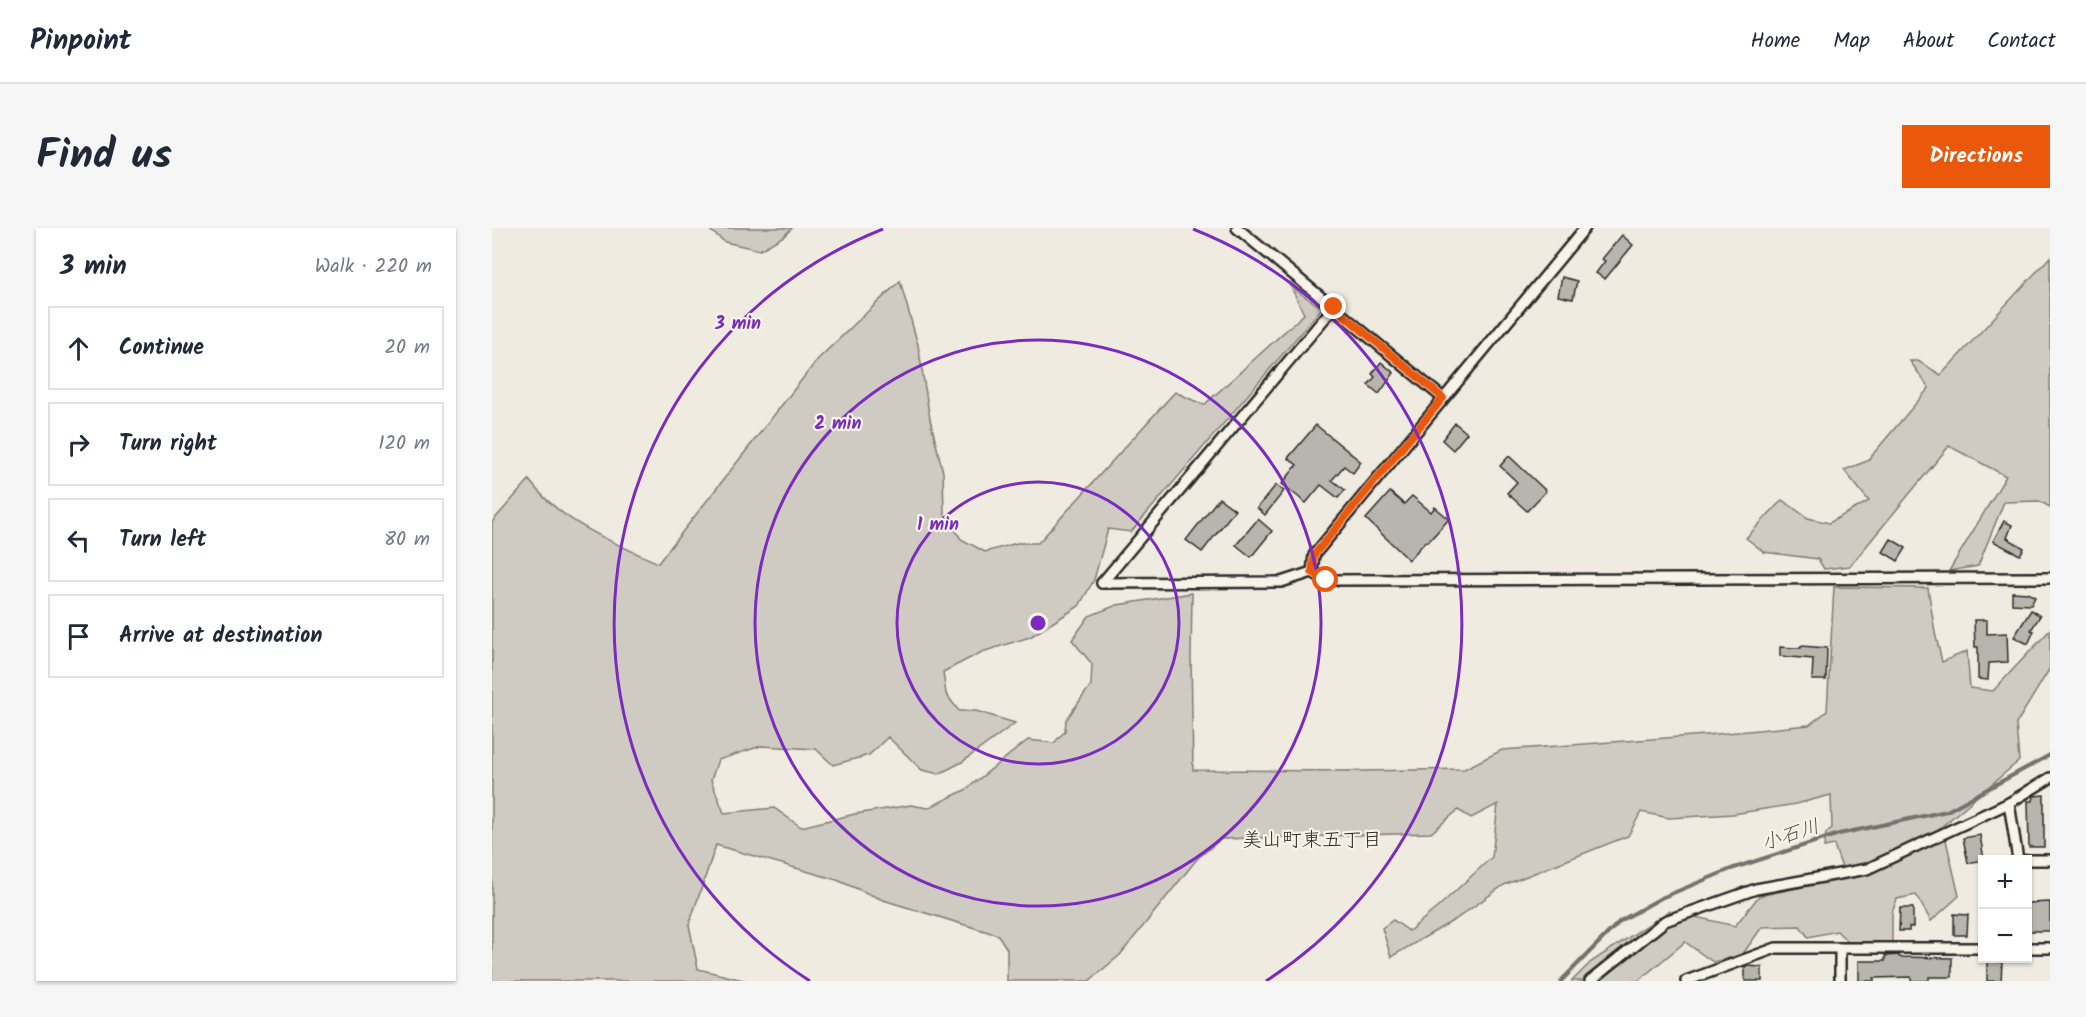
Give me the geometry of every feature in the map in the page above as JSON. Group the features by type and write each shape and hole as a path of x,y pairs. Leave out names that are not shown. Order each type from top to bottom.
{"street":[{"path":"1237,228 1443,398"},
{"path":"1312,572 1314,555 1586,228"},
{"path":"1334,307 1102,583 1281,582 1312,572 1326,580 2050,578"},
{"path":"1590,981 1665,921 1756,889 1867,869 2009,802 2050,778"},
{"path":"2009,802 2017,855"},
{"path":"2032,860 2050,860"},
{"path":"1686,981 1776,948 1978,948"},
{"path":"1840,948 1840,981"},
{"path":"2032,948 2050,948"}],"shaded area":[{"path":"707,228 792,228 784,236 760,250 725,242"},
{"path":"2050,257 2050,507 2039,501 2004,502 1978,566 1949,571 2006,476 1949,446 1850,566 1824,569 1818,559 1764,552 1746,538 1782,500 1808,518 1829,523 1869,501 1844,470 1867,461 1929,388 1910,361 1918,361 1941,375"},
{"path":"900,281 918,345 930,419 943,472 944,513 961,539 985,552 1017,543 1038,543 1175,392 1204,405 1304,314 1291,287 1322,308 1131,532 1108,529 1094,580 1079,606 1030,637 982,652 943,672 946,694 959,711 976,711 1015,723 962,762 939,774 922,770 888,737 869,755 833,765 816,749 761,746 718,760 711,780 724,813 774,808 801,827 855,814 911,805 928,808 965,790 1028,740 1054,743 1065,731 1066,720 1091,685 1092,664 1072,640 1089,616 1117,605 1192,593 1193,770 1464,769 1502,750 1809,725 1827,711 1834,587 1928,588 1942,662 1967,651 1970,688 1993,691 2050,630 2050,668 2016,724 2019,761 1940,828 1946,840 1959,896 1931,921 1916,895 1897,899 1892,913 1892,944 1850,944 1837,931 1808,937 1800,926 1762,927 1742,955 1713,962 1685,942 1638,981 1572,981 1591,962 1669,911 1735,926 1759,896 1849,877 1841,865 1834,845 1824,847 1826,833 1832,828 1831,795 1796,804 1733,814 1669,818 1641,812 1628,836 1504,885 1456,919 1391,957 1382,928 1393,920 1409,931 1492,857 1498,804 1471,818 1458,810 1431,833 1221,839 1197,859 1120,955 1089,981 1007,981 1007,949 998,935 883,900 837,880 716,845 689,925 698,969 747,981 492,981 492,522 529,480 556,508 571,519 605,539 658,563 818,359"}],"building":[{"path":"1622,235 1633,245 1605,279 1596,273 1605,261 1602,259"},
{"path":"1562,277 1577,281 1573,299 1558,296"},
{"path":"1381,362 1394,373 1379,394 1368,385 1375,377 1372,374"},
{"path":"1455,423 1467,433 1453,450 1442,440"},
{"path":"1316,425 1361,462 1353,473 1344,466 1332,480 1345,490 1338,498 1321,485 1306,503 1282,484 1297,465 1288,458"},
{"path":"1509,456 1546,491 1527,511 1507,493 1517,482 1500,466"},
{"path":"1276,485 1284,491 1265,515 1257,508"},
{"path":"1390,492 1404,504 1412,496 1431,512 1435,507 1449,519 1409,560 1366,519"},
{"path":"1219,498 1235,510 1202,552 1186,540"},
{"path":"1258,519 1272,531 1251,557 1236,545"},
{"path":"2004,521 2012,525 2007,538 2024,548 2020,555 1993,541"},
{"path":"1891,539 1906,548 1898,561 1883,552"},
{"path":"2012,592 2028,593 2035,597 2031,605 2012,604"},
{"path":"2031,610 2040,616 2031,630 2034,631 2028,644 2014,637"},
{"path":"1974,620 1987,620 1987,634 2007,633 2008,662 1989,663 1988,680 1978,679 1978,647 1975,647"},
{"path":"1801,646 1827,648 1826,680 1812,680 1813,659 1780,656 1780,647 1801,648"},
{"path":"2044,795 2044,847 2029,847 2028,801 2033,801 2034,796"},
{"path":"1980,835 1983,855 1978,855 1978,861 1968,863 1963,838"},
{"path":"2050,902 2050,931 2032,931 2032,903"},
{"path":"1900,908 1913,908 1913,927 1909,927 1909,931 1899,931"},
{"path":"1954,914 1968,915 1967,935 1954,935"},
{"path":"1899,955 1899,957 1952,958 1952,977 1929,977 1929,981 1911,981 1911,977 1874,978 1874,981 1859,981 1859,961 1885,961 1885,956"},
{"path":"1987,963 2002,963 2001,981 1987,981"},
{"path":"1745,966 1762,967 1762,981 1745,981"}],"waterway":[{"name":"小石川","path":"1561,981 1620,921 1661,898 1731,869 1839,834 1947,811 2050,755"}],"district":[{"name":"美山町東五丁目","path":"1312,839"}],"route":[{"path":"1326,580 1312,572 1314,555 1443,398 1334,307"}]}
